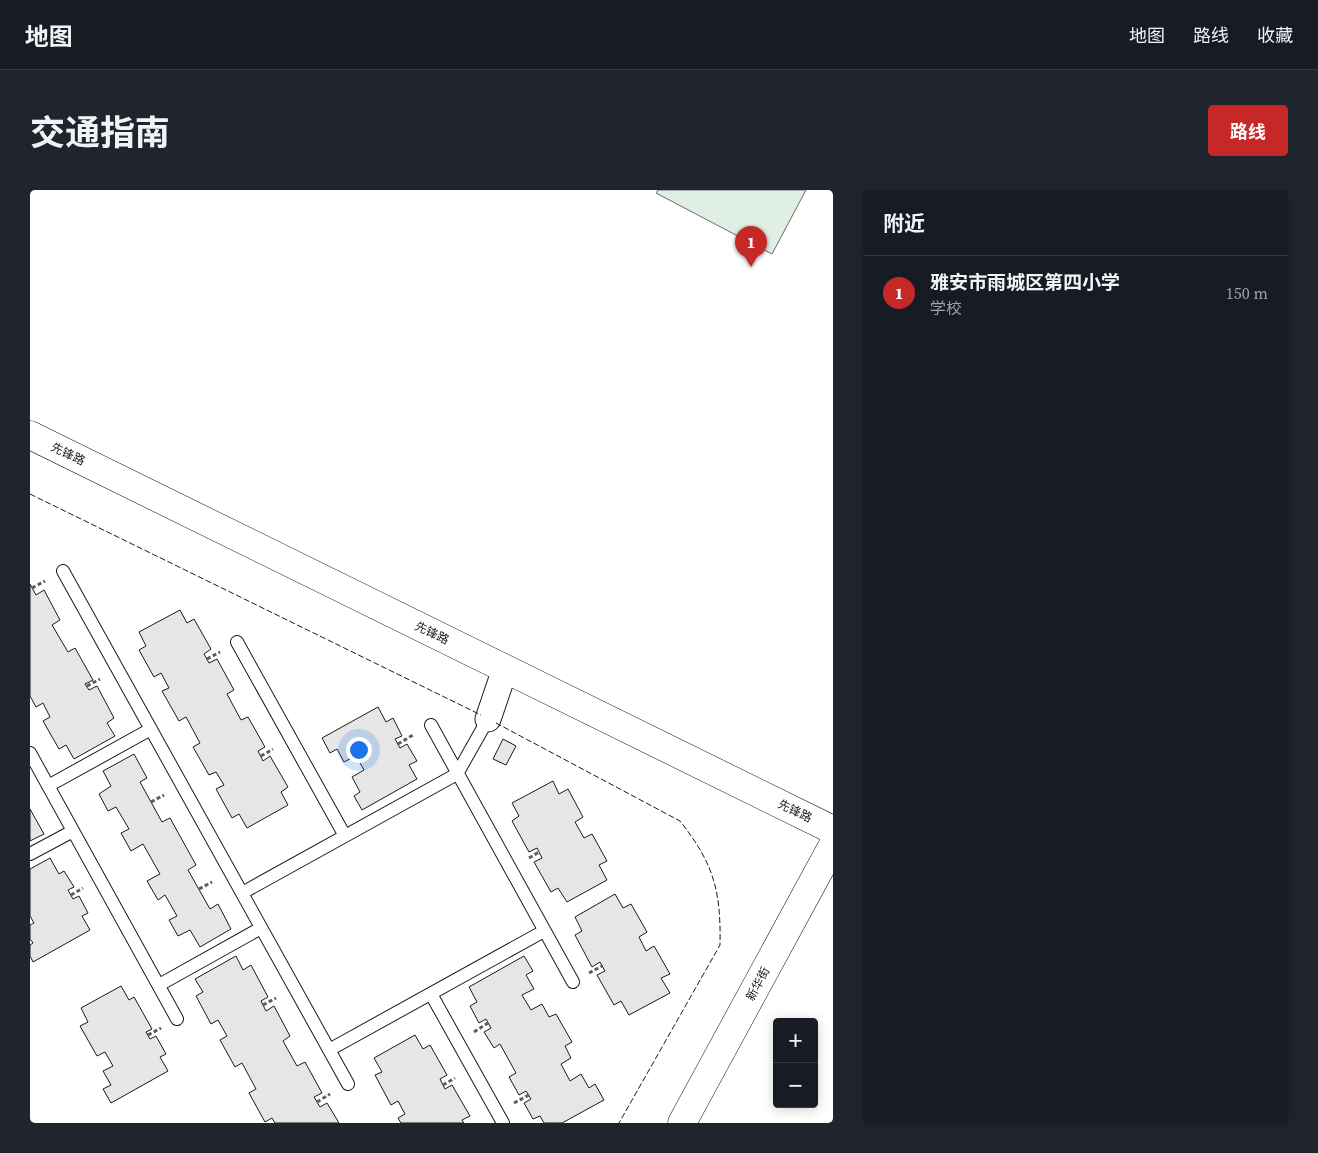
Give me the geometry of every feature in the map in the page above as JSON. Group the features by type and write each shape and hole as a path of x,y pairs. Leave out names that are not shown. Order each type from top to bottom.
{"street":[{"name":"先锋路","path":"30,435 833,830"},
{"path":"488,718 505,669"},
{"name":"新华街","path":"682,1123 833,846"}],"lane":[{"path":"63,570 348,1084"},
{"path":"237,642 345,836"},
{"path":"242,893 457,774 488,718"},
{"path":"431,725 573,982"},
{"path":"48,786 151,729"},
{"path":"30,753 177,1019"},
{"path":"30,854 73,830"},
{"path":"159,985 261,928"},
{"path":"329,1050 544,931"},
{"path":"431,994 503,1123"}],"green space":[{"path":"658,190 806,190 772,254 656,193"}],"building":[{"path":"30,584 36,595 44,590 60,620 52,625 68,652 75,648 93,680 85,684 89,690 97,686 114,718 107,723 115,736 74,759 66,745 59,749 43,721 50,717 43,703 36,707 30,696"},
{"path":"180,610 187,623 194,619 211,649 204,654 209,663 217,659 234,690 227,694 241,720 248,717 265,747 258,751 263,761 270,756 288,787 281,792 288,805 247,828 239,814 232,818 216,789 224,785 216,772 209,775 193,747 200,743 186,717 179,721 162,691 169,688 161,673 154,677 139,650 146,646 139,632"},
{"path":"378,707 386,722 393,718 402,736 395,739 400,748 407,744 417,761 409,765 417,779 362,810 354,796 360,792 352,777 364,770 356,756 344,762 337,749 330,753 322,738"},
{"path":"503,739 516,746 506,765 493,759"},
{"path":"134,754 147,778 140,782 162,822 170,818 196,865 188,870 210,909 218,904 231,929 200,947 190,930 178,936 169,920 177,916 165,895 158,900 147,881 160,874 143,844 131,851 121,833 129,829 116,807 108,811 99,794 111,786 103,771"},
{"path":"553,781 559,794 568,789 583,817 575,822 584,838 592,834 607,861 599,865 607,880 567,902 558,888 551,892 534,862 542,858 537,848 529,852 512,821 519,816 512,803"},
{"path":"30,809 44,834 30,841"},
{"path":"50,858 59,874 64,871 74,887 68,890 73,899 79,896 88,913 82,916 90,930 33,962 30,956 30,945 33,943 30,939 30,925 34,923 30,916 30,869"},
{"path":"615,894 623,908 631,904 647,932 639,937 646,951 654,946 670,974 661,978 670,993 629,1015 621,1001 614,1005 597,975 605,971 600,962 592,967 575,935 582,931 575,917"},
{"path":"236,956 243,970 251,965 268,997 261,1001 266,1011 274,1006 290,1036 283,1041 297,1066 305,1062 322,1093 314,1097 320,1107 327,1103 339,1123 275,1123 272,1118 265,1122 249,1093 256,1089 242,1063 235,1067 220,1040 227,1036 218,1020 211,1024 196,996 203,992 195,979"},
{"path":"524,956 533,971 526,975 534,989 522,995 531,1010 542,1004 549,1017 556,1014 572,1042 565,1046 571,1058 561,1064 570,1081 581,1074 589,1088 595,1084 604,1100 562,1123 544,1123 540,1116 533,1119 524,1103 531,1099 526,1091 519,1095 509,1077 516,1073 500,1044 494,1048 484,1032 491,1028 486,1019 479,1023 470,1006 477,1002 469,987"},
{"path":"121,986 129,1000 134,997 152,1029 146,1032 150,1039 156,1036 166,1054 160,1057 168,1071 111,1103 103,1089 111,1085 103,1071 113,1066 105,1052 97,1056 80,1026 88,1022 81,1008"},
{"path":"415,1035 423,1049 430,1045 447,1075 440,1079 445,1089 452,1085 470,1116 462,1120 464,1123 401,1123 398,1118 405,1114 398,1101 391,1105 375,1075 382,1072 374,1058"}],"fence":[{"path":"30,494 481,715"},
{"path":"496,723 680,821 701,851 713,879 719,909 720,945 619,1123"}],"place":[{"name":"雅安市雨城区第四小学","path":"751,267"}]}
